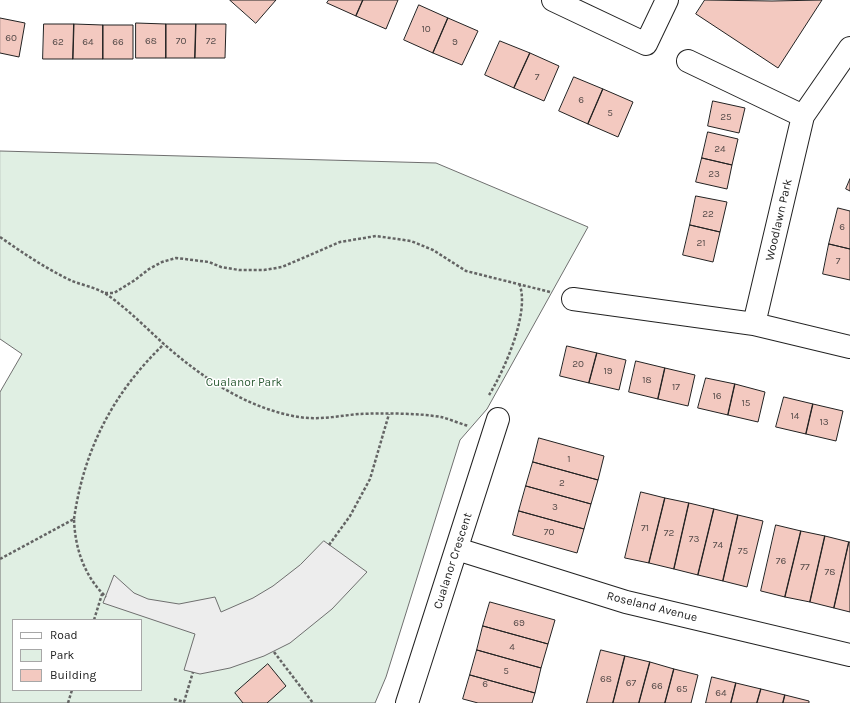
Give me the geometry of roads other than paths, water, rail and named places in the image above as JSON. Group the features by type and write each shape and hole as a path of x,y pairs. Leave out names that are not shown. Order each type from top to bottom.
{"street":[{"path":"553,0 646,44 667,0"},
{"name":"Woodlawn Park","path":"754,324 803,116 850,48"},
{"path":"688,61 803,116"},
{"path":"573,299 754,324 850,347"},
{"name":"Cualanor Crescent","path":"407,703 498,419"},
{"name":"Roseland Avenue","path":"457,549 626,602 850,655"}],"park label":[{"name":"Cualanor Park","path":"244,383"}]}
